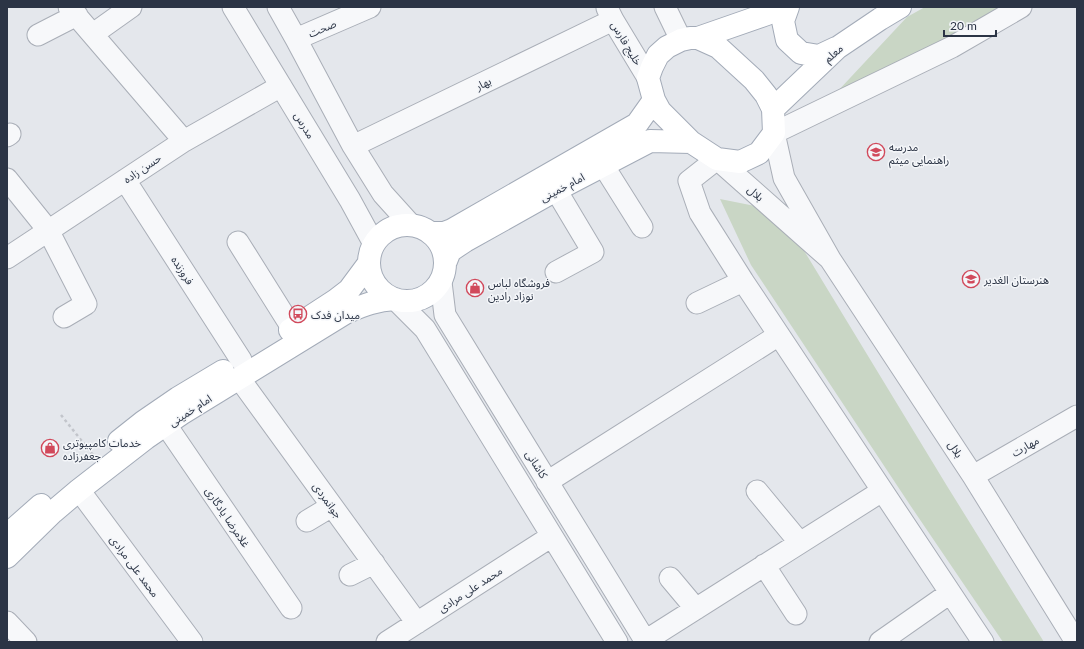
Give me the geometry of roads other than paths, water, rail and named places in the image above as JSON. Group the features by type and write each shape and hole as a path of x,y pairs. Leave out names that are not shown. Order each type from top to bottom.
{"main road":[{"path":"690,39 718,47 754,80 766,95 773,109 774,133 759,153 740,162 717,159 691,142 660,111 654,100 648,78 658,55 667,48 690,39 767,14 782,7"},
{"path":"788,7 783,21 787,40 800,53 819,56 837,48"},
{"name":"معلم","path":"773,109 837,48 900,7"},
{"name":"امام خمینی","path":"432,233 444,233 452,230 637,124 654,100"},
{"name":"امام خمینی","path":"446,261 450,251 464,241 556,190 650,141 691,142"},
{"path":"411,225 422,227 432,233 439,241 444,251 446,261 445,272 434,291 425,297 414,301 403,301 392,298 382,292 374,284 370,273 371,253 384,232 396,226 411,225"},
{"name":"امام خمینی","path":"7,557 53,512 79,490 292,328 349,290 371,253"},
{"name":"امام خمینی","path":"7,535 96,458 143,422 178,398 240,369 347,312 366,304 395,299"}],"street":[{"path":"93,34 131,7"},
{"name":"مدرس","path":"233,7 350,200 371,253"},
{"path":"278,7 353,146 383,194 411,225"},
{"name":"صحت","path":"296,39 370,7"},
{"path":"665,7 690,39"},
{"path":"774,133 952,47 1021,7"},
{"path":"38,35 73,11 184,141"},
{"name":"خلیج فارس","path":"610,13 648,78"},
{"name":"بهار","path":"353,146 610,13"},
{"name":"حسن زاده","path":"7,258 184,141 282,86"},
{"name":"بلال","path":"774,133 784,178 830,259 973,476 1076,642"},
{"path":"717,159 689,181 700,213 743,282 983,642"},
{"name":"بلال","path":"717,159 830,259"},
{"path":"603,165 642,227"},
{"path":"7,179 48,230 86,304 64,317"},
{"name":"فروزنده","path":"124,180 240,369"},
{"path":"556,190 593,252 556,272"},
{"path":"238,242 292,328"},
{"name":"کاشانی","path":"440,282 445,316 645,641"},
{"path":"697,304 743,282"},
{"path":"395,299 425,329 617,642"},
{"path":"547,482 779,335"},
{"name":"جوانمردی","path":"240,369 332,506 417,623"},
{"name":"مهارت","path":"973,476 1077,416"},
{"name":"غلامرضا یادگاری","path":"166,425 290,608"},
{"name":"محمد علی مرادی","path":"79,490 192,642"},
{"path":"757,491 800,543"},
{"path":"645,641 882,491"},
{"path":"307,521 332,506"},
{"name":"محمد علی مرادی","path":"387,642 552,536"},
{"path":"350,576 374,563"},
{"path":"764,565 796,614"},
{"path":"670,578 696,609"},
{"path":"880,642 950,593"},
{"path":"7,622 26,642"}],"place":[{"name":"مدرسه راهنمایی میثم","path":"876,152"},
{"name":"هنرستان الغدیر","path":"971,279"},
{"name":"فروشگاه لباس نوزاد رادین","path":"475,288"},
{"name":"میدان فدک","path":"298,314"},
{"name":"خدمات کامپیوتری جعفرزاده","path":"50,448"}]}
